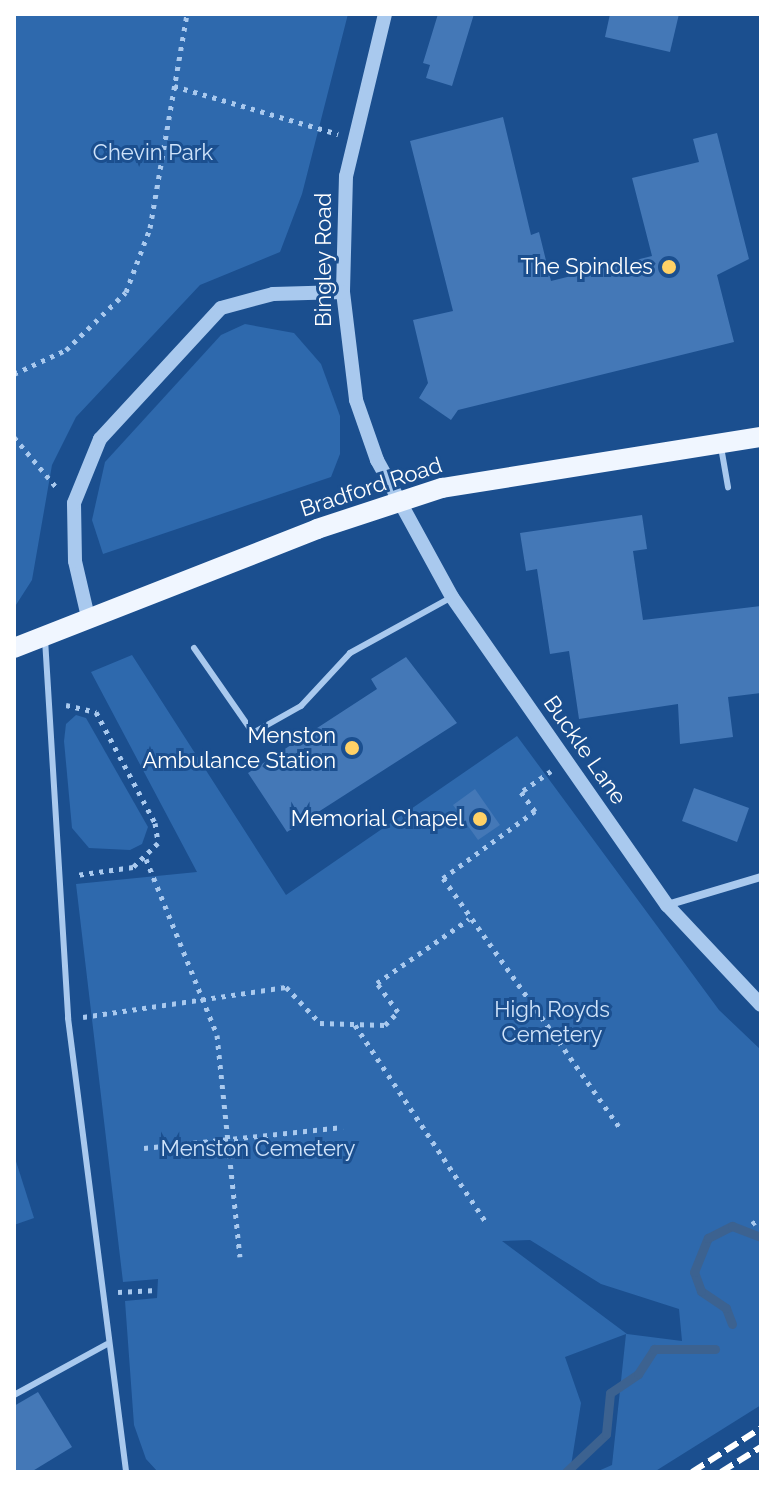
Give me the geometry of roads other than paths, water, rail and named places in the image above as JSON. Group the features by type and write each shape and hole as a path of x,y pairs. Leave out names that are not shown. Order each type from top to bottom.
{"main road":[{"name":"Bradford Road","path":"14,648 88,617 395,502 468,482 761,437"}],"street":[{"name":"Bingley Road","path":"385,14 353,138 343,292 356,400 395,502"},
{"path":"88,617 75,561 74,503 100,439 201,323 241,300 343,292"},
{"name":"Buckle Lane","path":"395,502 452,597 667,905 761,1005"},
{"path":"667,905 761,877"}],"lane":[{"path":"720,443 728,487"},
{"path":"194,648 253,733 301,706 350,653 452,597"},
{"path":"45,636 68,1018 107,1344 126,1472"},
{"path":"14,1395 107,1344"}],"waterway":[{"path":"732,1324 726,1308 701,1291 694,1272 708,1238 732,1226 761,1237"},
{"path":"566,1472 606,1434 610,1393 638,1374 654,1349 715,1349"}],"railway":[{"path":"692,1472 761,1428"},
{"path":"721,1472 761,1447"}],"place":[{"name":"The Spindles","path":"669,267"},
{"name":"Menston Ambulance Station","path":"352,748"},
{"name":"Memorial Chapel","path":"480,819"}],"park label":[{"name":"Chevin Park","path":"153,153"},
{"name":"High Royds Cemetery","path":"552,1022"},
{"name":"Menston Cemetery","path":"258,1149"}]}
